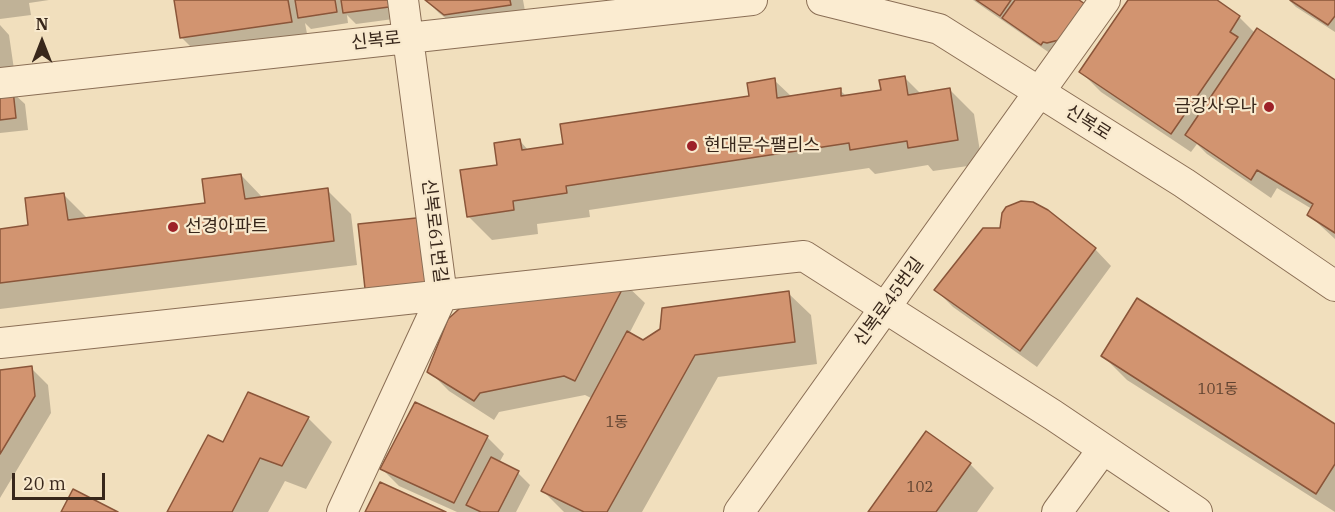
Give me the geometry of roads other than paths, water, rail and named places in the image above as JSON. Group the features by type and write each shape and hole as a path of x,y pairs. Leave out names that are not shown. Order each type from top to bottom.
{"street":[{"name":"신복로61번길","path":"342,512 442,296 403,0"},
{"name":"신복로","path":"0,82 752,0"},
{"name":"신복로","path":"822,0 939,29 1184,183 1335,286"},
{"name":"신복로45번길","path":"739,512 1105,0"},
{"path":"0,343 804,256 1197,512"},
{"path":"1057,512 1103,449"}],"place":[{"name":"금강사우나","path":"1269,107"},
{"name":"현대문수팰리스","path":"692,146"},
{"name":"선경아파트","path":"173,227"}]}
